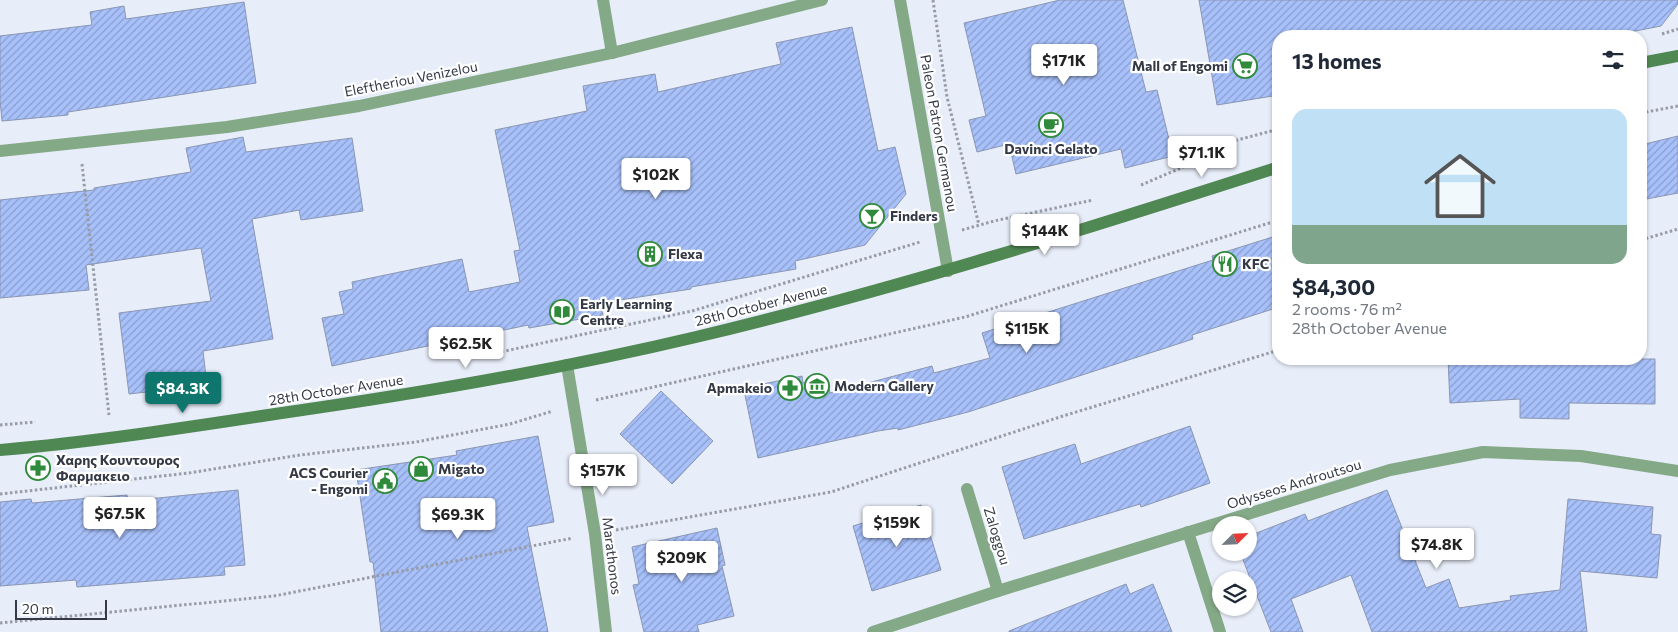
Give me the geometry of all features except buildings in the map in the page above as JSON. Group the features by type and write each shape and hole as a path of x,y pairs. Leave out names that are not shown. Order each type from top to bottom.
{"main road":[{"path":"1647,62 1677,55"},
{"name":"28th October Avenue","path":"0,450 154,432 369,400 567,365 705,335 948,271 1272,169"}],"street":[{"path":"603,0 612,53"},
{"name":"Eleftheriou Venizelou","path":"0,151 227,127 359,106 612,53 822,0"},
{"name":"Paleon Patron Germanou","path":"900,0 948,271"},
{"name":"Marathonos","path":"567,365 595,534 606,632"},
{"name":"Odysseos Androutsou","path":"873,632 998,591 1390,470 1483,452 1581,456 1678,471"},
{"name":"Zaloggou","path":"966,489 998,591"},
{"path":"1188,532 1220,632"}],"path":[{"path":"933,0 947,97 979,225"},
{"path":"1647,112 1678,106"},
{"path":"1136,188 1195,162 1226,144 1272,131"},
{"path":"79,144 110,415"},
{"path":"468,359 692,311 979,225 1100,199"},
{"path":"0,494 190,473 300,455 416,442 510,424 574,405 965,317 1272,222"},
{"path":"1647,238 1678,229"},
{"path":"0,623 274,596 595,534 831,492 1063,416 1272,352"},
{"path":"100,416 116,415"},
{"path":"0,425 40,421"}],"place":[{"name":"Mall of Engomi","path":"1245,66"},
{"name":"Davinci Gelato","path":"1051,125"},
{"name":"Finders","path":"872,216"},
{"name":"Flexa","path":"650,254"},
{"name":"KFC","path":"1225,264"},
{"name":"Early Learning Centre","path":"562,312"},
{"name":"Modern Gallery","path":"817,386"},
{"name":"Apmakeio","path":"790,388"},
{"name":"Χαρης Κουντουρος Φαρμακειο","path":"38,468"},
{"name":"Migato","path":"421,469"},
{"name":"ACS Courier - Engomi","path":"385,481"}]}
